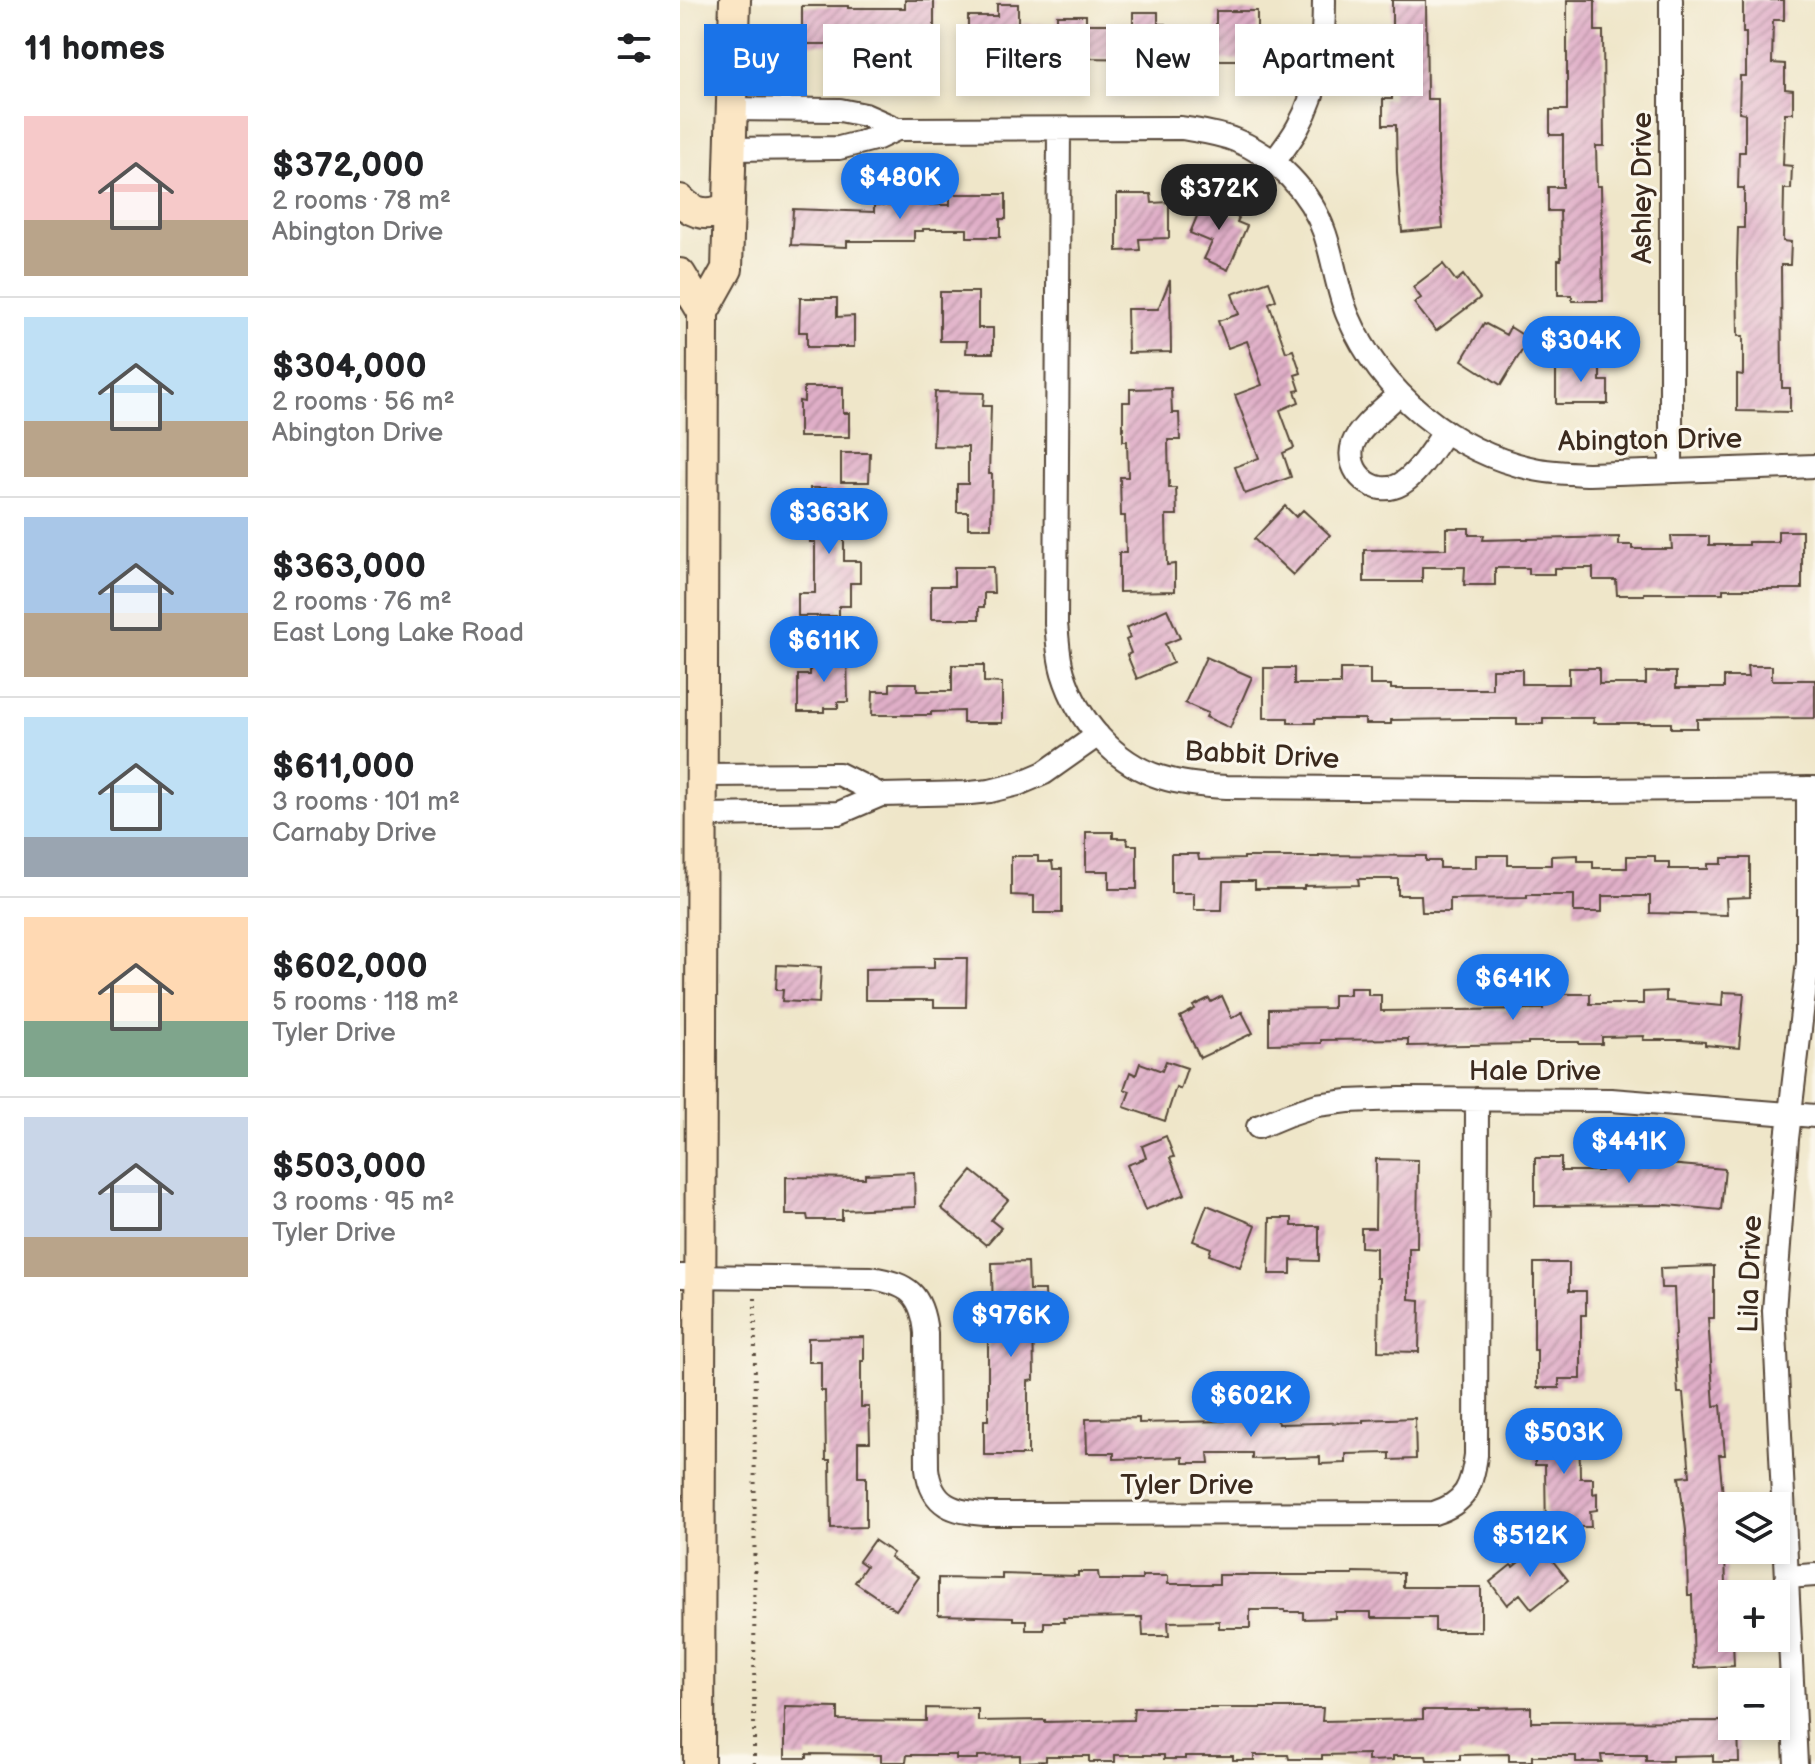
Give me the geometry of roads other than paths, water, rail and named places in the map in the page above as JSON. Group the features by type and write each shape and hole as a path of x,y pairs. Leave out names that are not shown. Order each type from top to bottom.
{"main road":[{"path":"692,1761 689,1711 690,1276 701,815 703,312 727,269 735,0"},
{"path":"680,200 687,208 707,214 729,207"},
{"path":"680,274 703,312"}],"street":[{"path":"1273,163 1299,126 1315,85 1322,50 1324,0"},
{"name":"Ashley Drive","path":"1671,0 1671,471"},
{"name":"Abington Drive","path":"732,109 840,110 865,115 897,129 1181,128 1235,140 1257,151 1292,179 1313,208 1324,231 1348,316 1384,375 1399,394 1445,432 1469,446 1534,469 1589,474 1815,466"},
{"name":"Abington Drive","path":"730,149 839,148 878,138 897,129"},
{"name":"Babbit Drive","path":"1059,129 1056,624 1066,681 1083,715 1113,752 1141,770 1202,786 1588,790 1812,788"},
{"path":"1399,394 1354,442 1352,462 1363,480 1380,489 1400,484 1445,432"},
{"path":"701,815 839,813 881,795 970,793 1018,784 1044,773 1098,735"},
{"path":"701,775 839,774 881,795"},
{"name":"Lila Drive","path":"1796,1764 1774,1311 1790,1113 1808,962 1812,788"},
{"name":"Tyler Drive","path":"690,1276 871,1278 890,1281 911,1292 924,1314 926,1333 929,1482 943,1503 956,1511 971,1514 1434,1513 1456,1503 1466,1493 1476,1455 1477,1099"},
{"name":"Hale Drive","path":"1258,1127 1317,1105 1361,1100 1611,1100 1815,1116"},
{"path":"1787,1577 1815,1575"}]}
